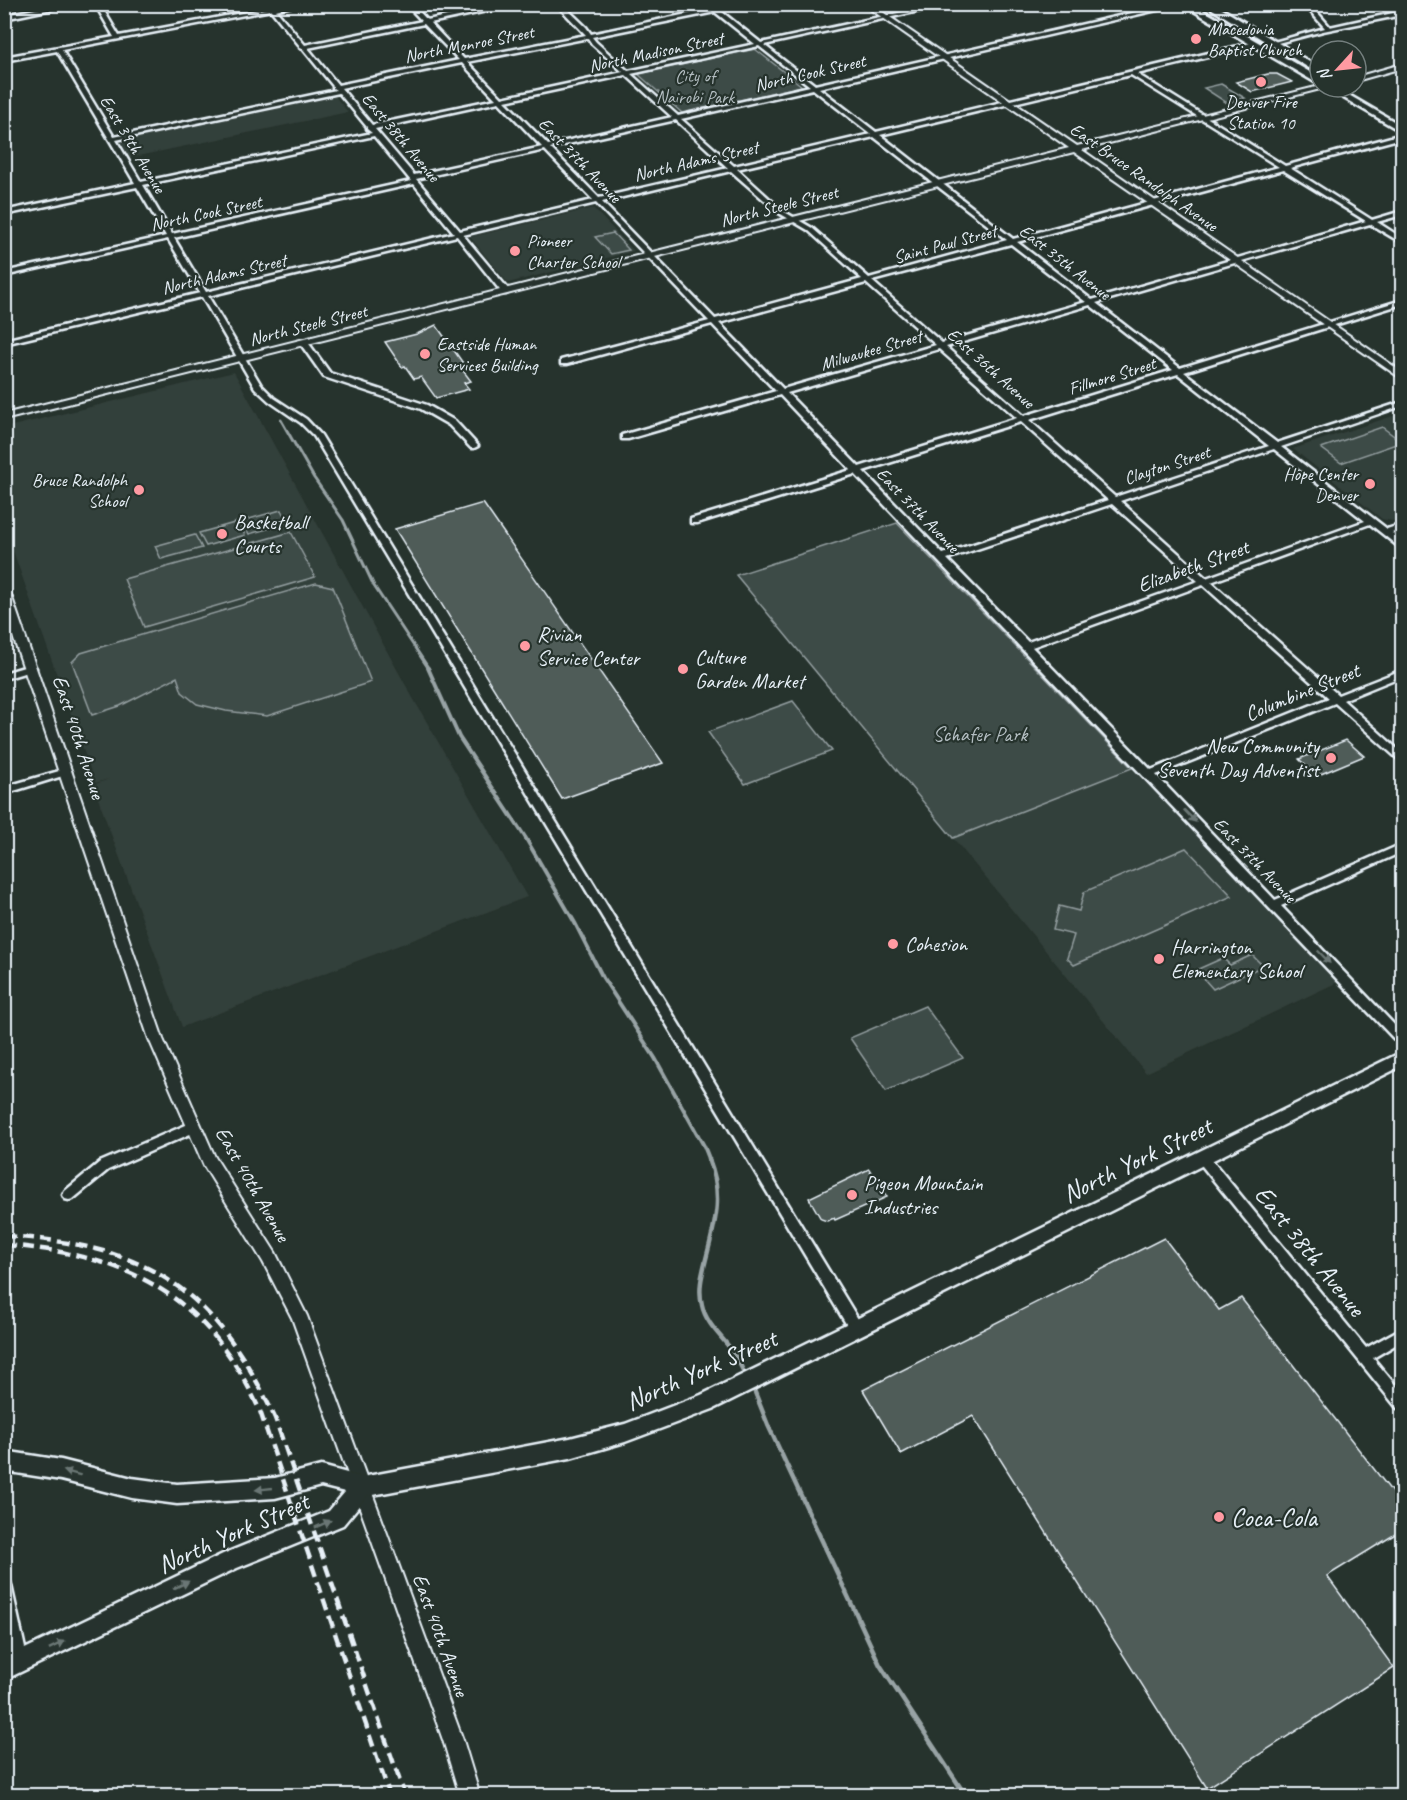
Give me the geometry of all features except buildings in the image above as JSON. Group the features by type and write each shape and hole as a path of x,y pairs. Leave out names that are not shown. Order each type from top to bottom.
{"main road":[{"path":"1186,4 1308,75"},
{"path":"1208,4 1279,42 1308,63"},
{"path":"1348,99 1402,129"},
{"path":"1368,99 1402,118"},
{"name":"North York Street","path":"13,1666 230,1561 336,1518 362,1487 570,1448 625,1433 706,1402 1402,1059"},
{"path":"4,1461 61,1470 132,1488 177,1494 275,1488 321,1476 362,1487"}],"street":[{"path":"4,17 74,4"},
{"path":"97,4 118,38"},
{"path":"4,59 271,7 297,4"},
{"name":"East 37th Avenue","path":"408,4 1402,1040"},
{"path":"302,46 518,4"},
{"name":"East 36th Avenue","path":"558,4 594,44 781,212 810,229 1402,758"},
{"name":"East Bruce Randolph Avenue","path":"867,4 1402,376"},
{"name":"North Madison Street","path":"4,213 141,184 500,100 949,4"},
{"name":"North Cook Street","path":"4,274 1181,4"},
{"path":"1306,4 1328,27"},
{"name":"North Monroe Street","path":"112,139 711,6"},
{"name":"East 35th Avenue","path":"711,6 1402,545"},
{"name":"East 38th Avenue","path":"271,7 506,292"},
{"path":"1279,42 1328,27 1366,22 1402,13"},
{"name":"North Adams Street","path":"4,342 1255,44"},
{"name":"East 39th Avenue","path":"59,49 141,184 254,379 266,396 300,417 317,435 856,1328"},
{"path":"1368,75 1402,66"},
{"path":"1132,73 1402,241"},
{"name":"North Steele Street","path":"4,417 304,344 1308,92"},
{"name":"Saint Paul Street","path":"564,362 1402,136"},
{"name":"Milwaukee Street","path":"625,437 1402,213"},
{"name":"Fillmore Street","path":"694,521 1402,302"},
{"path":"304,344 327,375 424,407 452,423 474,446"},
{"name":"Clayton Street","path":"941,558 1402,404"},
{"name":"Elizabeth Street","path":"1026,646 1372,521"},
{"path":"1386,532 1402,526"},
{"name":"East 40th Avenue","path":"4,592 156,1039 193,1127 225,1190 269,1257 294,1307 362,1487 453,1740 470,1796"},
{"path":"4,676 31,668"},
{"name":"Columbine Street","path":"1149,774 1402,673"},
{"path":"4,791 66,772"},
{"path":"1274,905 1402,848"},
{"path":"69,1195 104,1166 193,1127"},
{"name":"East 38th Avenue","path":"1202,1157 1402,1403"},
{"path":"1364,1356 1402,1334"},
{"path":"4,1585 13,1666"}],"shaded area":[{"path":"334,95 348,112 129,158 119,140"},
{"path":"593,208 634,251 508,283 470,237"},
{"path":"234,372 405,684 527,897 182,1027 93,785 109,779 95,783 5,528 4,428"},
{"name":"Hope Center Denver","path":"1402,413 1402,519 1393,521 1382,519 1293,449"},
{"path":"1132,768 1338,982 1146,1073 953,838"}],"green space":[{"name":"City of Nairobi Park","path":"755,49 802,86 682,113 638,74"},
{"path":"1221,84 1245,98 1227,103 1204,88"},
{"path":"613,233 629,250 611,254 595,237"},
{"path":"1382,427 1402,442 1341,463 1321,448"},
{"path":"281,510 288,523 249,534 242,521"},
{"name":"Basketball Courts","path":"238,522 245,535 206,546 199,533"},
{"name":"Schafer Park","path":"897,523 1132,768 953,838 736,575"},
{"path":"291,532 315,577 144,627 124,579"},
{"path":"195,535 202,548 161,559 155,546"},
{"path":"316,583 333,587 371,682 267,716 226,711 197,704 182,692 177,677 120,706 92,715 72,662 81,653"},
{"path":"793,701 832,751 745,784 708,732"},
{"path":"1186,848 1232,896 1074,965 1067,958 1074,935 1053,930 1059,906 1079,911 1084,892"},
{"path":"1252,955 1263,966 1213,989 1196,970 1223,958 1230,965"},
{"path":"925,1006 963,1058 886,1091 850,1038"}],"waterway":[{"path":"281,420 314,478 343,520 374,586 429,669"},
{"path":"428,668 459,737 525,837 575,923 603,978 655,1058 710,1161"},
{"path":"709,1159 714,1172 717,1197 700,1288 701,1299 707,1319 735,1355 746,1376"},
{"path":"752,1385 768,1425 880,1665 966,1796"}],"railway":[{"path":"4,1236 54,1241 98,1250 136,1263 170,1281 200,1305 227,1336 252,1373 275,1418 405,1796"},
{"path":"4,1245 89,1258 125,1271 159,1288 189,1310 215,1337 239,1371 260,1411 390,1796"}],"place":[{"name":"Macedonia Baptist Church","path":"1196,39"},
{"name":"Denver Fire Station 10","path":"1261,82"},
{"name":"Pioneer Charter School","path":"515,251"},
{"name":"Eastside Human Services Building","path":"425,354"},
{"name":"Hope Center Denver","path":"1370,484"},
{"name":"Bruce Randolph School","path":"139,490"},
{"name":"Basketball Courts","path":"222,534"},
{"name":"Rivian Service Center","path":"525,646"},
{"name":"Culture Garden Market","path":"683,669"},
{"name":"New Community Seventh Day Adventist","path":"1331,758"},
{"name":"Cohesion","path":"893,944"},
{"name":"Harrington Elementary School","path":"1159,959"},
{"name":"Pigeon Mountain Industries","path":"852,1195"},
{"name":"Coca-Cola","path":"1219,1517"}]}
